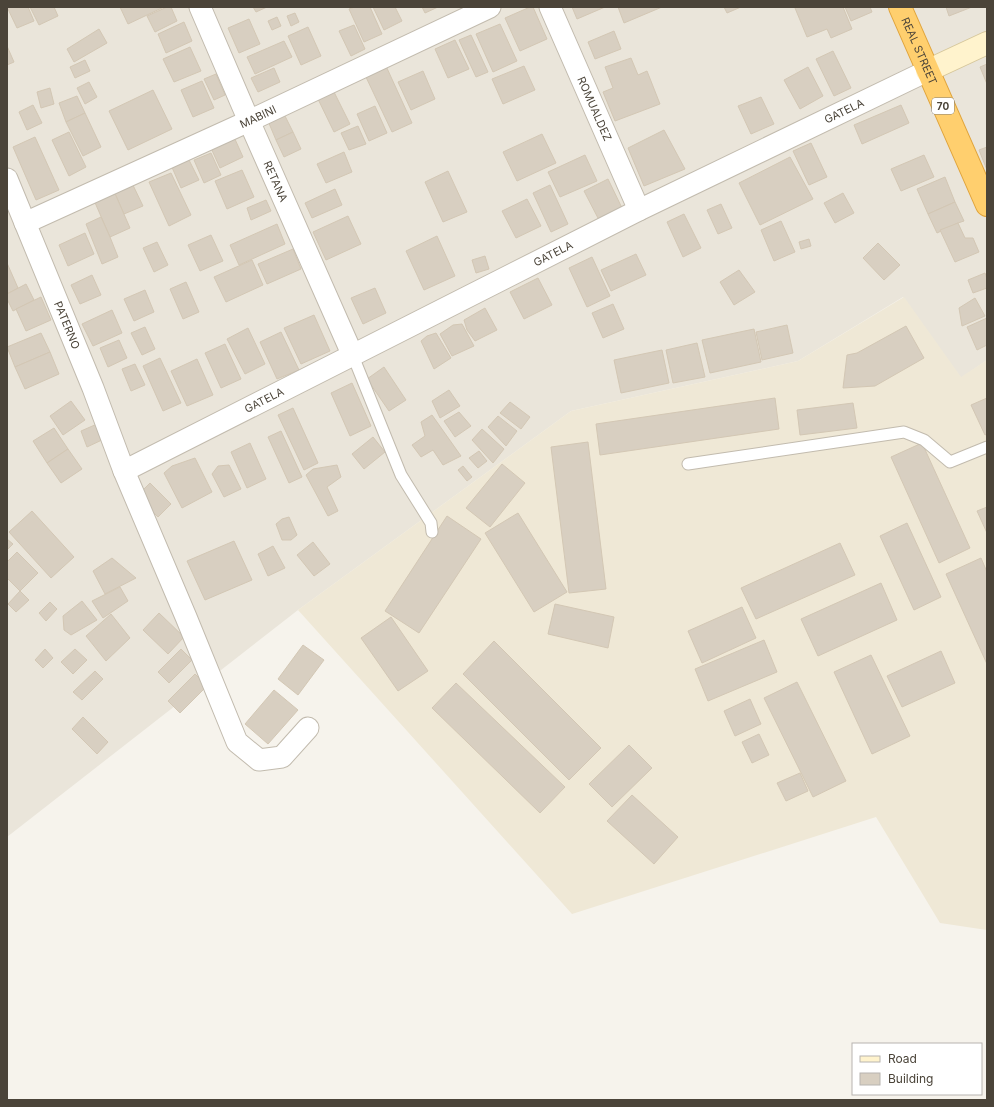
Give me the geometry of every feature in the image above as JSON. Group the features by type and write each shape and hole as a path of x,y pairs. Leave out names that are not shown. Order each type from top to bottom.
{"highway":[{"name":"REAL STREET","path":"900,7 987,205"}],"street":[{"name":"RETANA","path":"200,7 353,356"},
{"name":"MABINI","path":"24,223 249,121 490,7"},
{"name":"ROMUALDEZ","path":"550,7 639,210"},
{"name":"GATELA","path":"124,471 639,210 987,43"},
{"name":"PATERNO","path":"7,180 93,388 124,471 237,742 259,760 282,757 308,728"}],"lane":[{"path":"353,356 401,475 431,523 432,532"},
{"path":"688,464 904,432 924,440 950,462 987,447"}],"shaded area":[{"path":"7,7 987,7 987,360 961,378 903,297 798,361 571,411 298,610 7,837"},
{"path":"904,297 961,377 987,360 987,930 940,923 876,817 572,914 298,610 571,411 798,361"}],"building":[{"path":"7,7 28,7 34,21 17,28"},
{"path":"30,7 54,7 58,16 39,25"},
{"path":"120,7 164,7 128,24"},
{"path":"167,7 171,7 177,21 155,32 147,16"},
{"path":"253,7 267,7 256,12"},
{"path":"355,7 370,7 382,34 364,42 349,9"},
{"path":"373,7 395,7 402,21 384,30"},
{"path":"422,7 438,7 425,13"},
{"path":"533,7 547,39 520,51 505,18"},
{"path":"572,7 605,7 577,19"},
{"path":"618,7 662,7 624,23"},
{"path":"724,7 741,7 727,13"},
{"path":"843,7 852,29 831,38 827,29 807,37 795,8"},
{"path":"845,7 870,7 872,12 851,21"},
{"path":"946,7 972,7 949,16"},
{"path":"295,13 299,22 291,26 287,16"},
{"path":"277,17 281,26 272,30 268,21"},
{"path":"249,19 260,44 239,53 228,28"},
{"path":"184,22 192,41 166,53 158,34"},
{"path":"500,24 517,61 493,72 476,34"},
{"path":"354,25 365,49 351,56 339,31"},
{"path":"308,27 321,56 301,65 288,36"},
{"path":"99,29 107,43 74,62 67,49"},
{"path":"614,31 621,49 595,59 588,42"},
{"path":"471,35 488,72 476,77 459,40"},
{"path":"455,40 469,69 448,78 435,49"},
{"path":"284,41 292,57 255,74 247,57"},
{"path":"7,46 14,62 7,65"},
{"path":"190,47 201,71 174,82 163,59"},
{"path":"833,51 851,88 834,96 816,59"},
{"path":"631,58 638,75 647,71 660,104 615,121 603,92 613,88 605,67"},
{"path":"85,60 90,71 75,78 70,67"},
{"path":"987,64 987,84 980,67"},
{"path":"386,66 412,123 392,132 365,75"},
{"path":"524,66 535,90 503,104 492,79"},
{"path":"808,67 823,96 800,109 784,80"},
{"path":"274,68 280,82 258,92 251,78"},
{"path":"423,71 435,99 411,110 398,82"},
{"path":"216,74 225,95 214,100 204,79"},
{"path":"202,81 214,108 193,117 181,90"},
{"path":"89,82 97,97 85,104 77,88"},
{"path":"50,88 54,104 41,108 37,92"},
{"path":"153,90 172,129 128,150 109,111"},
{"path":"333,90 350,124 334,132 317,97"},
{"path":"77,96 85,113 66,122 59,103"},
{"path":"761,97 774,124 751,134 738,106"},
{"path":"33,105 42,123 27,130 19,112"},
{"path":"901,105 909,123 862,144 854,125"},
{"path":"375,106 387,133 369,141 357,114"},
{"path":"85,113 101,147 83,156 66,122"},
{"path":"284,114 293,132 276,140 268,121"},
{"path":"358,126 366,144 349,150 341,133"},
{"path":"664,130 685,169 644,186 628,148"},
{"path":"69,132 86,167 69,176 52,140"},
{"path":"293,132 301,149 284,157 276,140"},
{"path":"542,134 556,163 517,181 503,152"},
{"path":"35,137 59,190 36,200 13,147"},
{"path":"234,137 243,157 220,168 211,148"},
{"path":"811,143 827,177 809,185 793,151"},
{"path":"987,147 987,170 979,150"},
{"path":"344,152 352,172 326,183 317,164"},
{"path":"211,153 221,175 204,183 194,160"},
{"path":"585,155 597,181 560,197 548,172"},
{"path":"924,155 934,177 901,191 891,169"},
{"path":"790,157 813,199 760,225 739,183"},
{"path":"188,158 199,180 181,188 171,165"},
{"path":"242,170 254,197 227,209 215,181"},
{"path":"448,171 467,212 443,222 425,182"},
{"path":"171,173 191,215 169,226 149,182"},
{"path":"945,177 955,202 928,214 917,189"},
{"path":"608,179 622,208 599,220 584,191"},
{"path":"131,181 143,206 124,214 113,189"},
{"path":"550,185 568,224 551,232 533,193"},
{"path":"113,189 130,228 110,237 93,198"},
{"path":"335,189 342,205 312,218 305,203"},
{"path":"843,193 854,213 835,223 824,203"},
{"path":"527,199 541,226 516,238 502,211"},
{"path":"266,200 271,211 251,220 247,208"},
{"path":"955,202 964,221 937,233 928,214"},
{"path":"721,204 732,228 718,234 707,210"},
{"path":"684,214 701,248 683,257 667,222"},
{"path":"348,216 361,244 326,260 313,232"},
{"path":"101,217 118,257 102,264 86,224"},
{"path":"781,221 795,252 774,261 761,230"},
{"path":"958,223 965,238 973,238 979,252 955,262 940,230"},
{"path":"277,224 285,244 239,265 230,245"},
{"path":"85,233 94,254 68,266 59,245"},
{"path":"211,235 223,261 200,271 188,245"},
{"path":"437,236 455,276 424,290 406,251"},
{"path":"809,239 811,246 801,249 799,242"},
{"path":"157,242 168,265 154,272 143,248"},
{"path":"878,243 900,265 884,280 863,258"},
{"path":"293,249 301,269 267,284 258,264"},
{"path":"636,254 646,275 611,291 601,270"},
{"path":"485,256 489,269 476,273 472,260"},
{"path":"592,257 610,296 587,307 569,268"},
{"path":"252,260 263,285 226,302 214,277"},
{"path":"7,263 18,288 7,294"},
{"path":"739,270 755,292 734,305 720,282"},
{"path":"985,273 987,288 973,293 968,280"},
{"path":"92,275 101,295 80,304 71,285"},
{"path":"538,278 552,305 524,319 510,292"},
{"path":"186,282 199,312 183,319 170,289"},
{"path":"26,284 34,300 13,311 7,299 7,294"},
{"path":"375,288 386,313 363,324 351,298"},
{"path":"145,290 154,312 134,321 124,299"},
{"path":"41,297 51,320 26,331 16,309"},
{"path":"975,298 985,316 962,326 959,308"},
{"path":"613,304 624,329 603,338 592,313"},
{"path":"485,308 497,330 475,341 467,330 464,320"},
{"path":"112,310 122,333 93,346 82,324"},
{"path":"314,315 330,351 301,364 284,328"},
{"path":"987,318 987,345 977,350 967,327"},
{"path":"462,324 474,346 452,356 440,334 453,325"},
{"path":"787,325 793,353 762,360 756,332"},
{"path":"906,326 924,358 875,386 843,388 847,355 857,353"},
{"path":"145,327 155,349 142,355 131,333"},
{"path":"248,328 265,364 245,374 227,339"},
{"path":"754,329 761,362 710,373 702,340"},
{"path":"281,332 299,370 277,379 260,342"},
{"path":"41,333 50,352 15,367 7,347"},
{"path":"436,333 451,358 434,369 421,341 427,336"},
{"path":"119,340 127,358 108,367 100,348"},
{"path":"697,343 705,377 673,383 666,350"},
{"path":"225,344 241,379 221,388 205,353"},
{"path":"662,350 669,383 621,393 614,360"},
{"path":"50,352 59,374 25,389 15,367"},
{"path":"160,358 181,403 163,411 143,366"},
{"path":"197,359 213,395 187,406 171,371"},
{"path":"135,364 145,385 131,391 122,369"},
{"path":"384,367 406,400 389,411 367,379"},
{"path":"352,383 371,426 350,436 331,393"},
{"path":"449,390 460,406 440,418 432,401"},
{"path":"775,398 779,429 600,455 596,424"},
{"path":"987,398 987,434 985,435 971,405"},
{"path":"71,401 85,420 63,435 50,416"},
{"path":"510,402 530,417 521,429 500,413"},
{"path":"853,403 857,428 800,435 797,410"},
{"path":"293,408 318,463 304,470 278,415"},
{"path":"459,412 471,426 455,437 444,421"},
{"path":"432,415 461,456 443,465 433,450 421,457 412,445 425,436 421,422"},
{"path":"498,416 517,431 506,446 488,427"},
{"path":"97,424 104,439 87,447 81,431"},
{"path":"54,428 68,449 47,463 33,441"},
{"path":"482,429 504,449 493,463 472,440"},
{"path":"281,431 302,477 289,483 268,437"},
{"path":"373,437 385,452 364,469 352,454"},
{"path":"588,442 606,589 569,593 551,447"},
{"path":"250,443 266,479 247,488 231,452"},
{"path":"922,443 970,548 939,563 891,457"},
{"path":"68,449 82,469 61,483 47,463"},
{"path":"479,451 487,461 478,468 469,458"},
{"path":"195,458 212,492 182,508 164,473 172,466"},
{"path":"502,464 525,483 490,527 466,508"},
{"path":"229,465 241,489 224,497 212,474 218,466"},
{"path":"337,465 341,477 327,487 338,511 328,516 306,475 313,469"},
{"path":"463,466 472,477 467,481 458,470"},
{"path":"150,483 171,504 158,517 137,496"},
{"path":"987,507 987,533 977,511"},
{"path":"32,511 74,557 51,578 9,532"},
{"path":"518,513 567,592 534,612 485,533"},
{"path":"447,516 481,539 419,633 385,611"},
{"path":"289,517 297,535 291,540 282,540 276,524 282,519"},
{"path":"907,523 941,597 914,610 880,536"},
{"path":"7,539 13,544 7,550"},
{"path":"234,541 252,580 205,600 187,561"},
{"path":"313,542 330,564 314,576 297,555"},
{"path":"840,543 855,575 756,619 741,588"},
{"path":"273,546 285,568 268,576 258,554"},
{"path":"17,552 38,573 20,591 7,578 7,562"},
{"path":"112,558 136,578 105,594 93,571"},
{"path":"981,558 987,572 987,664 946,574"},
{"path":"881,583 897,620 818,656 801,619"},
{"path":"120,587 128,601 103,618 92,601"},
{"path":"20,591 29,600 16,612 8,604"},
{"path":"82,601 97,620 71,635 64,630 63,616"},
{"path":"50,602 57,609 46,621 39,613"},
{"path":"555,604 614,617 608,648 548,634"},
{"path":"742,607 756,638 702,663 688,631"},
{"path":"159,613 184,637 168,654 143,630"},
{"path":"111,614 130,638 106,661 86,636"},
{"path":"391,617 428,671 398,691 361,638"},
{"path":"764,640 777,672 708,701 695,669"},
{"path":"494,641 601,748 569,780 463,674"},
{"path":"303,645 324,660 298,695 278,679"},
{"path":"45,649 53,658 43,668 35,660"},
{"path":"75,649 87,660 73,674 61,662"},
{"path":"181,649 192,660 169,683 158,672"},
{"path":"941,651 955,683 902,707 887,676"},
{"path":"871,655 910,736 872,754 834,672"},
{"path":"95,671 103,679 82,700 73,692"},
{"path":"195,674 207,686 180,713 168,701"},
{"path":"797,682 846,781 813,797 764,698"},
{"path":"456,683 565,787 540,813 432,708"},
{"path":"274,690 298,710 268,744 245,724"},
{"path":"750,699 761,724 735,736 724,711"},
{"path":"83,717 108,742 97,754 72,729"},
{"path":"759,734 769,755 752,763 742,742"},
{"path":"629,745 652,768 612,807 589,784"},
{"path":"800,773 808,791 786,801 777,783"},
{"path":"632,795 678,837 654,864 607,821"}]}
